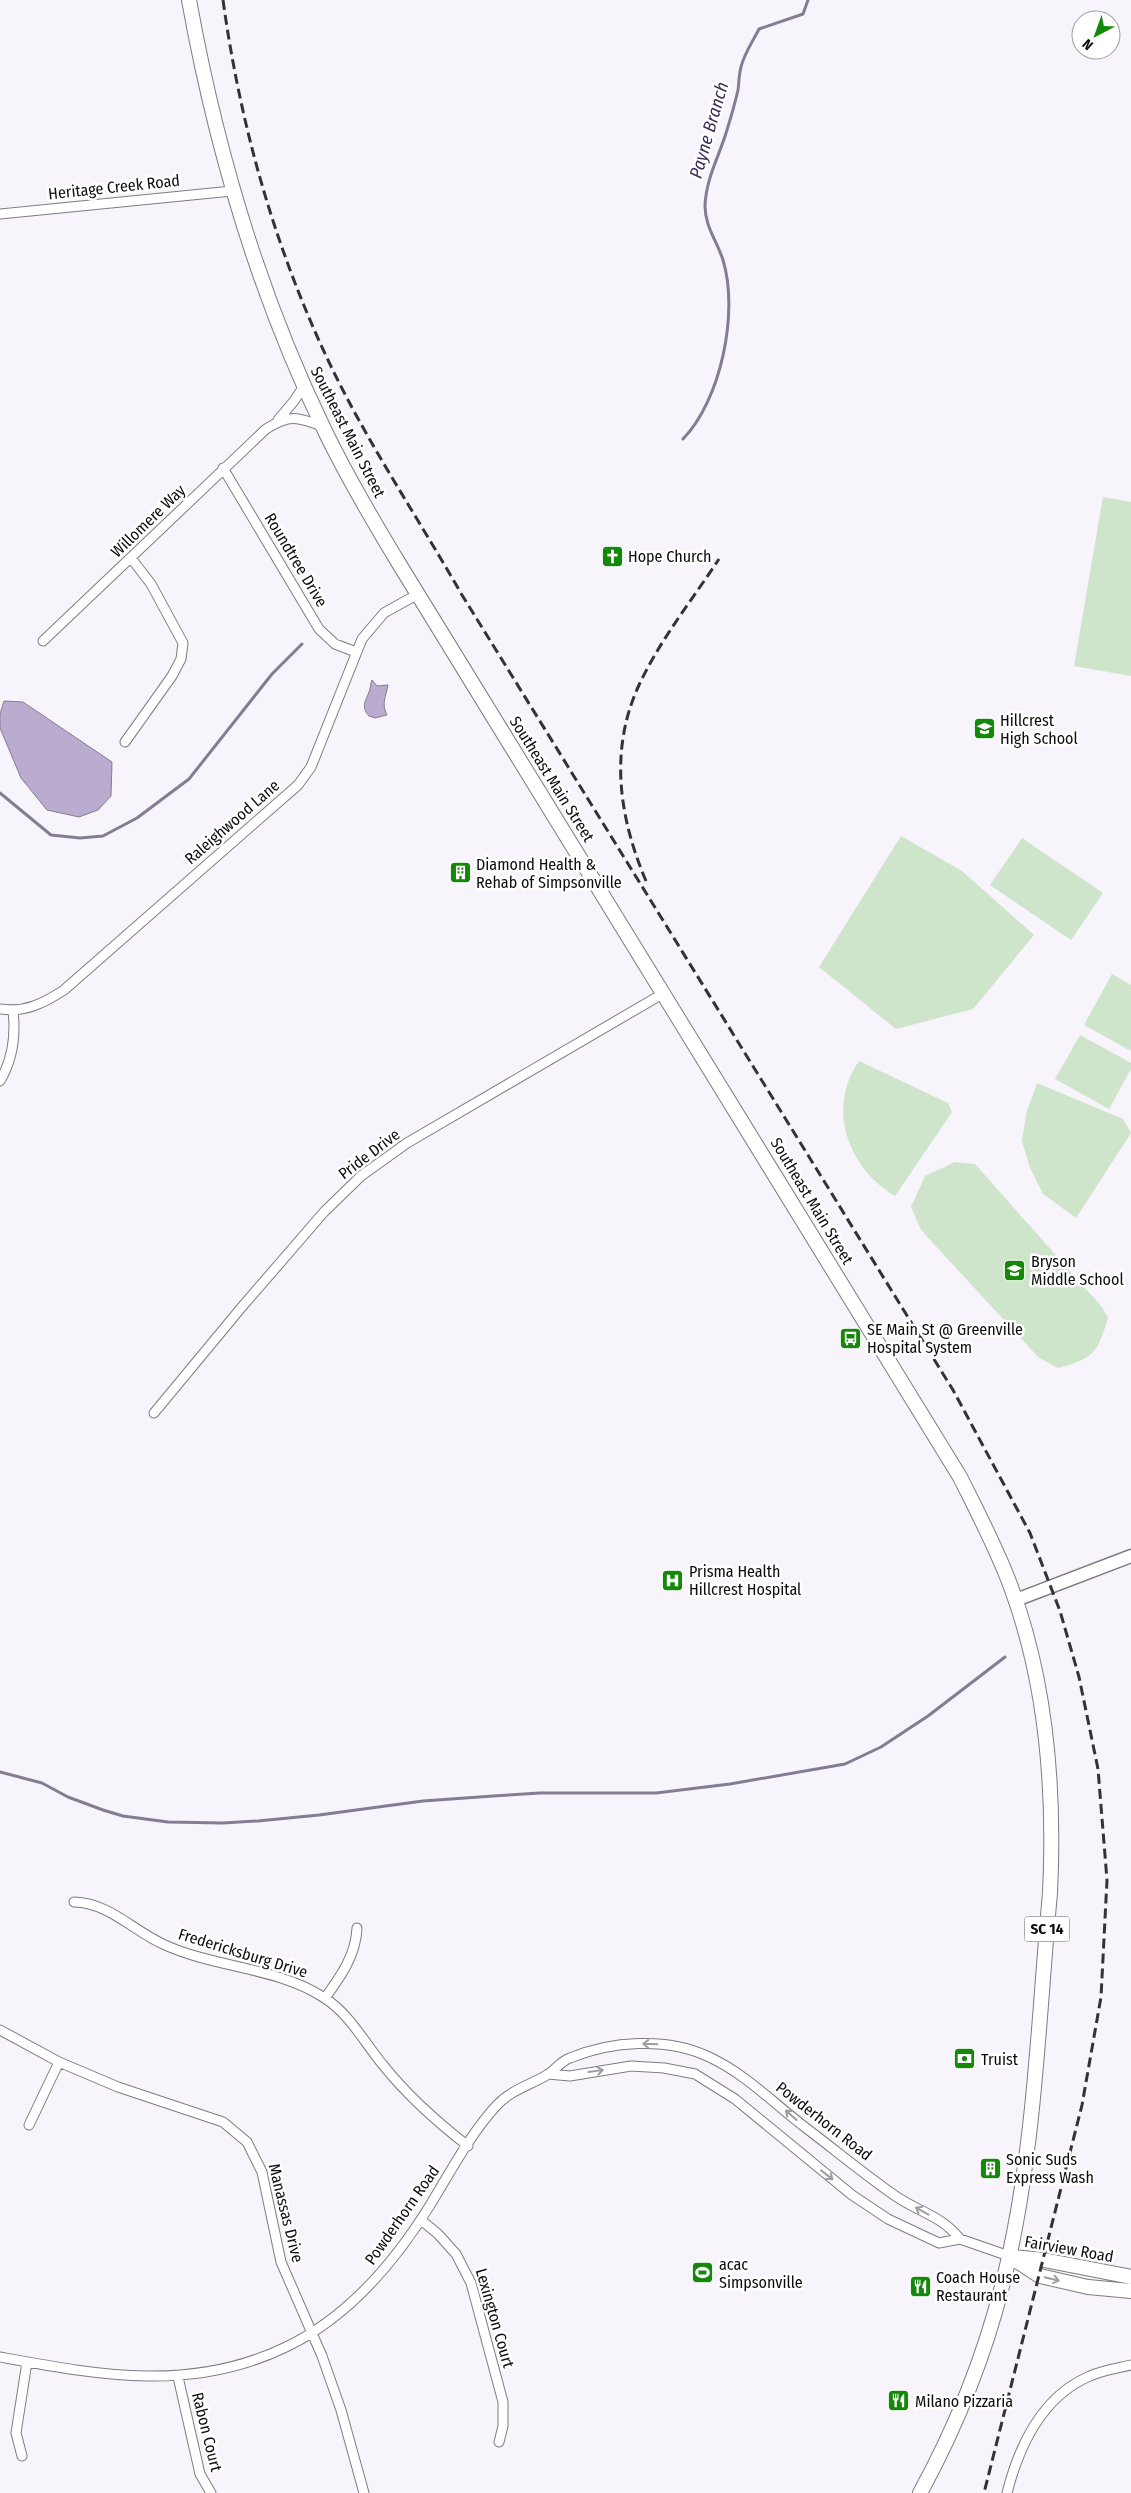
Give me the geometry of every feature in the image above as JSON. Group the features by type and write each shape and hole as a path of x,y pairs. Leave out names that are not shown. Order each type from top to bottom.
{"main road":[{"name":"Southeast Main Street","path":"189,0 201,67 232,190 274,315 322,426 371,517 960,1477 984,1524 1016,1600 1036,1676 1051,1783 1052,1847 1029,2122 1022,2182 1009,2256 998,2299 956,2421 920,2493"},
{"name":"Fairview Road","path":"1009,2256 1044,2260 1131,2277"},
{"name":"Fairview Road","path":"1009,2256 1040,2276 1088,2287 1131,2291"}],"street":[{"name":"Heritage Creek Road","path":"0,214 232,190"},
{"name":"Willomere Way","path":"43,642 223,468 274,423 294,401 304,386"},
{"name":"Willomere Way","path":"274,423 286,418 301,418 322,426"},
{"name":"Roundtree Drive","path":"223,468 319,629 335,644 356,652"},
{"path":"125,742 172,676 181,659 183,643 151,584 131,558"},
{"name":"Raleighwood Lane","path":"0,1009 13,1011 42,1004 64,990 298,785 311,767 362,639 384,613 418,594"},
{"name":"Pride Drive","path":"154,1413 324,1212 361,1176 407,1143 664,993"},
{"path":"0,1081 12,1057 14,1038 13,1011"},
{"path":"1016,1600 1131,1556"},
{"name":"Fredericksburg Drive","path":"74,1902 89,1903 107,1910 144,1935 185,1954 300,1984 325,1998 354,2026 400,2086 468,2146"},
{"path":"325,1998 349,1962 355,1947 357,1928"},
{"name":"Manassas Drive","path":"0,2030 59,2062 118,2087 216,2119 232,2128 253,2150 260,2166 281,2262 322,2356 364,2493"},
{"name":"Powderhorn Road","path":"0,2357 114,2374 178,2377 233,2367 254,2361 289,2346 336,2317 386,2267 421,2220 482,2125 504,2099 548,2074 568,2058 624,2045 668,2044 706,2056 737,2073 768,2095 800,2123 895,2196 948,2224 960,2239"},
{"path":"29,2125 59,2062"},
{"name":"Powderhorn Road","path":"548,2074 570,2076 631,2066 664,2068 694,2074 735,2099 852,2195 888,2218 940,2242 960,2239 1009,2256"},
{"name":"Lexington Court","path":"421,2220 456,2254 471,2283 503,2402 503,2426 499,2442"},
{"path":"22,2456 16,2433 27,2362"},
{"path":"1007,2493 1015,2461 1027,2434 1048,2408 1071,2386 1090,2375 1131,2365"},
{"name":"Rabon Court","path":"178,2377 200,2474 211,2493"}],"green space":[{"path":"1103,497 1131,502 1131,676 1074,666"},
{"path":"901,836 962,871 1034,935 973,1009 896,1029 819,967"},
{"path":"1022,838 1103,893 1071,940 990,885"},
{"path":"1112,974 1131,985 1131,1051 1084,1025"},
{"path":"1080,1035 1131,1063 1131,1069 1109,1109 1055,1079"},
{"path":"859,1061 948,1103 952,1112 895,1196 865,1170 854,1154 847,1136 843,1117 844,1098 849,1079"},
{"path":"1037,1083 1123,1119 1131,1133 1076,1218 1043,1194 1030,1168 1022,1141 1026,1114"},
{"path":"955,1162 975,1164 1102,1307 1108,1318 1101,1340 1087,1357 1058,1368 1039,1358 921,1230 911,1207 925,1176"}],"shaded area":[{"path":"372,680 377,686 388,685 384,704 387,715 375,718 369,716 364,707"},
{"path":"4,701 23,702 112,762 111,796 98,810 79,817 47,810 21,778 0,728 0,714"}],"waterway":[{"name":"Payne Branch","path":"683,439 708,402 717,379 727,329 729,304 727,281 721,253 707,221 705,206 710,177 736,100 742,62 759,29 803,14 808,0"},
{"path":"0,793 51,835 80,838 103,836 137,818 189,779 272,674 302,644"},
{"path":"0,1772 42,1783 68,1797 123,1816 168,1822 223,1823 258,1821 423,1801 540,1793 656,1793 730,1784 845,1764 881,1747 928,1716 1005,1657"}],"railway":[{"path":"223,0 230,46 249,138 275,228 308,315 342,389 375,449 462,595 953,1390 1030,1533 1060,1611 1079,1677 1098,1769 1107,1880 1101,1997 1082,2105 984,2493"},
{"path":"646,881 629,833 624,808 621,783 624,734 630,709 647,668 666,636 719,559"}],"place":[{"name":"Hope Church","path":"612,556"},
{"name":"Hillcrest High School","path":"984,729"},
{"name":"Diamond Health & Rehab of Simpsonville","path":"460,873"},
{"name":"Bryson Middle School","path":"1015,1270"},
{"name":"SE Main St @ Greenville Hospital System","path":"851,1338"},
{"name":"Prisma Health Hillcrest Hospital","path":"673,1580"},
{"name":"Truist","path":"965,2059"},
{"name":"Sonic Suds Express Wash","path":"990,2168"},
{"name":"acac Simpsonville","path":"703,2273"},
{"name":"Coach House Restaurant","path":"920,2286"},
{"name":"Milano Pizzaria","path":"899,2401"}]}
